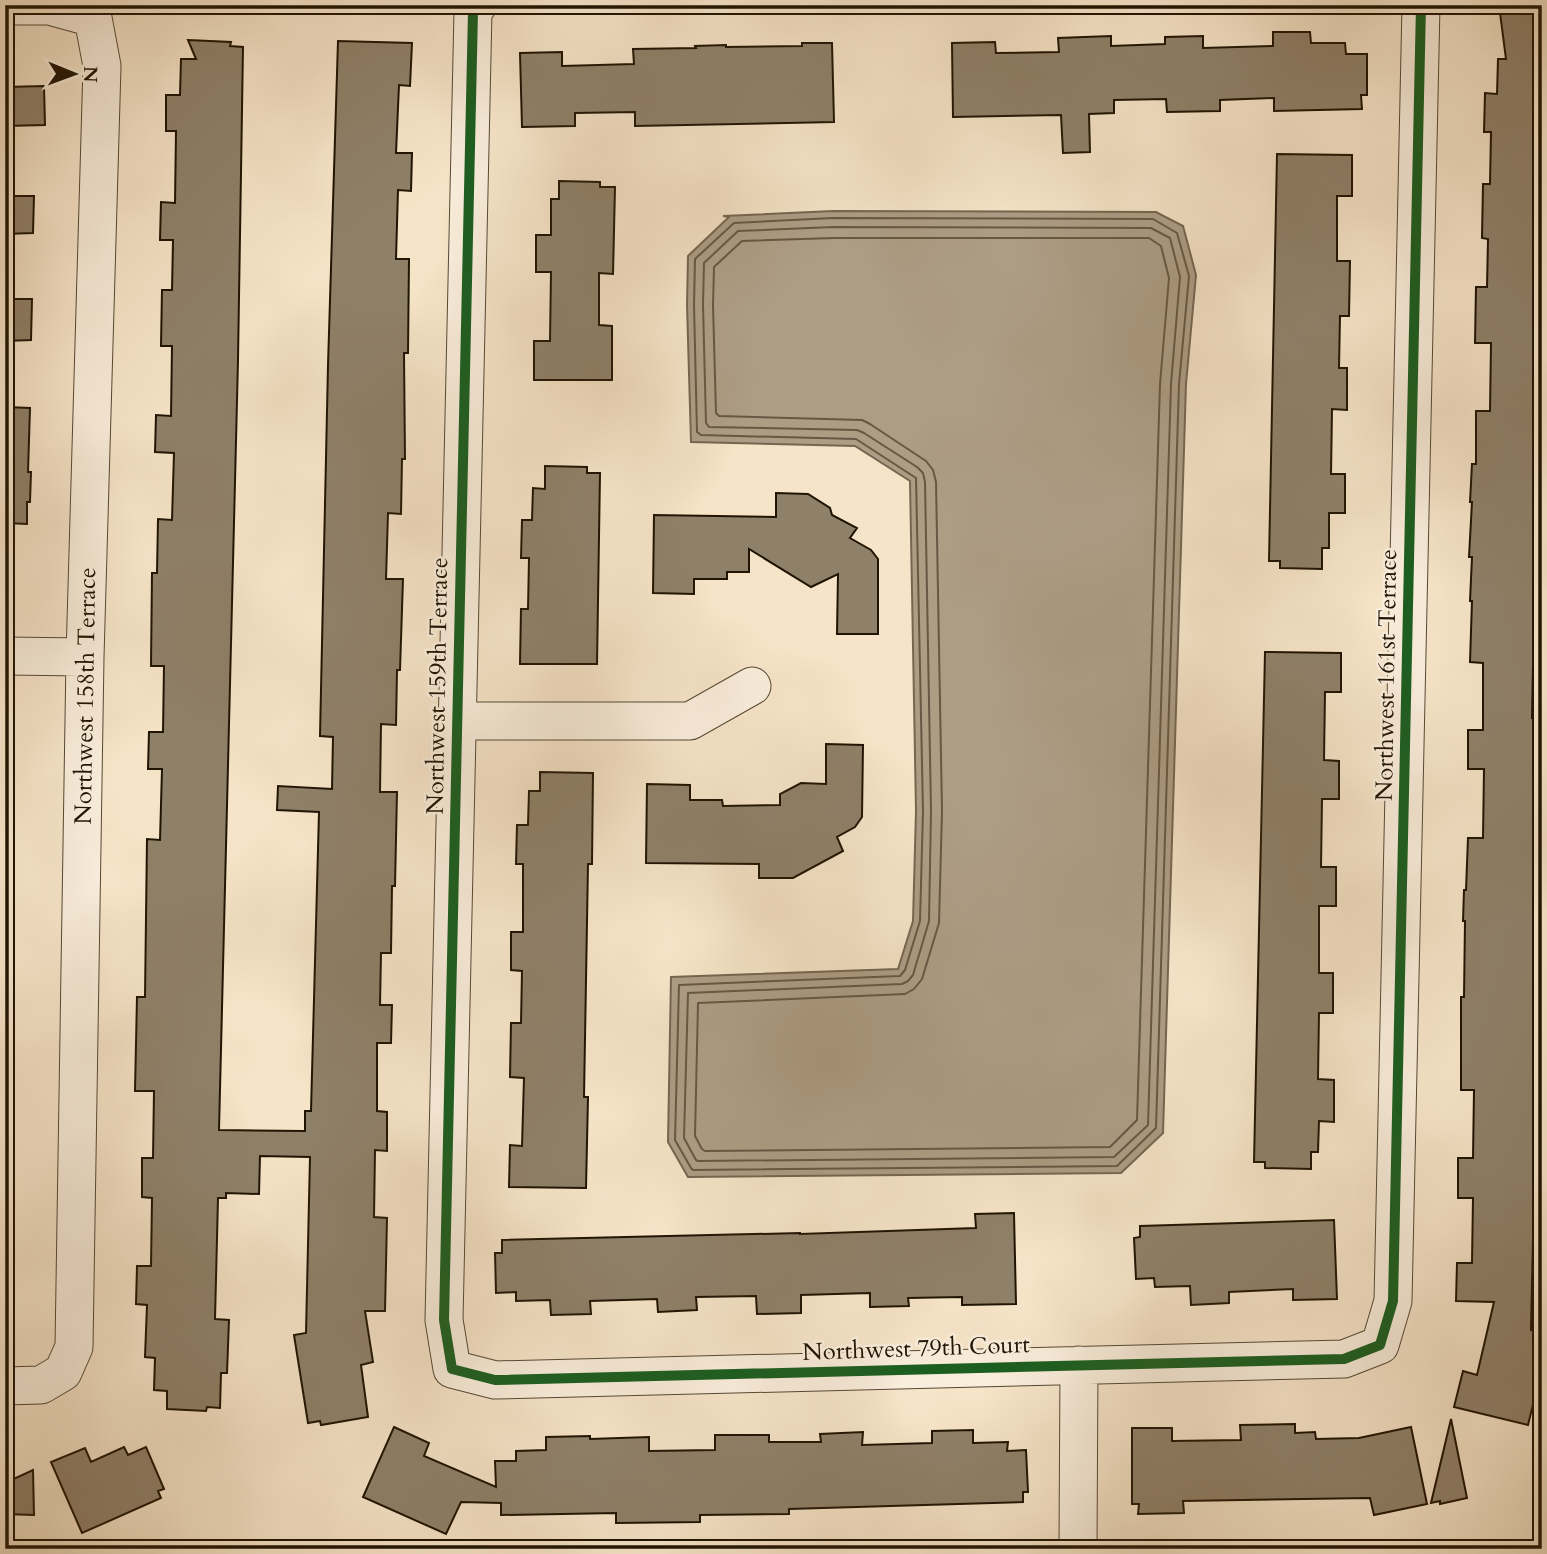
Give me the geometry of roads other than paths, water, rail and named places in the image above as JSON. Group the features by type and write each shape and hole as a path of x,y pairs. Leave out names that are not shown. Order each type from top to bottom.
{"street":[{"name":"Northwest 158th Terrace","path":"5,6 49,5 93,18 102,66 85,657 74,1347 63,1372 41,1385 5,1386"},
{"name":"Northwest 159th Terrace","path":"452,1369 444,1320 473,11 478,5"},
{"name":"Northwest 161st Terrace","path":"1380,1345 1393,1301 1421,5"},
{"path":"5,656 85,657"},
{"path":"457,721 690,721 752,686"},
{"name":"Northwest 79th Court","path":"452,1369 495,1380 1344,1359 1380,1345"},
{"path":"1078,1549 1079,1364"}],"water":[{"path":"833,211 1156,212 1183,226 1196,275 1186,384 1163,1133 1121,1173 688,1177 668,1142 671,977 898,969 913,921 916,811 910,481 855,446 691,442 688,256 729,217 723,216"}]}
